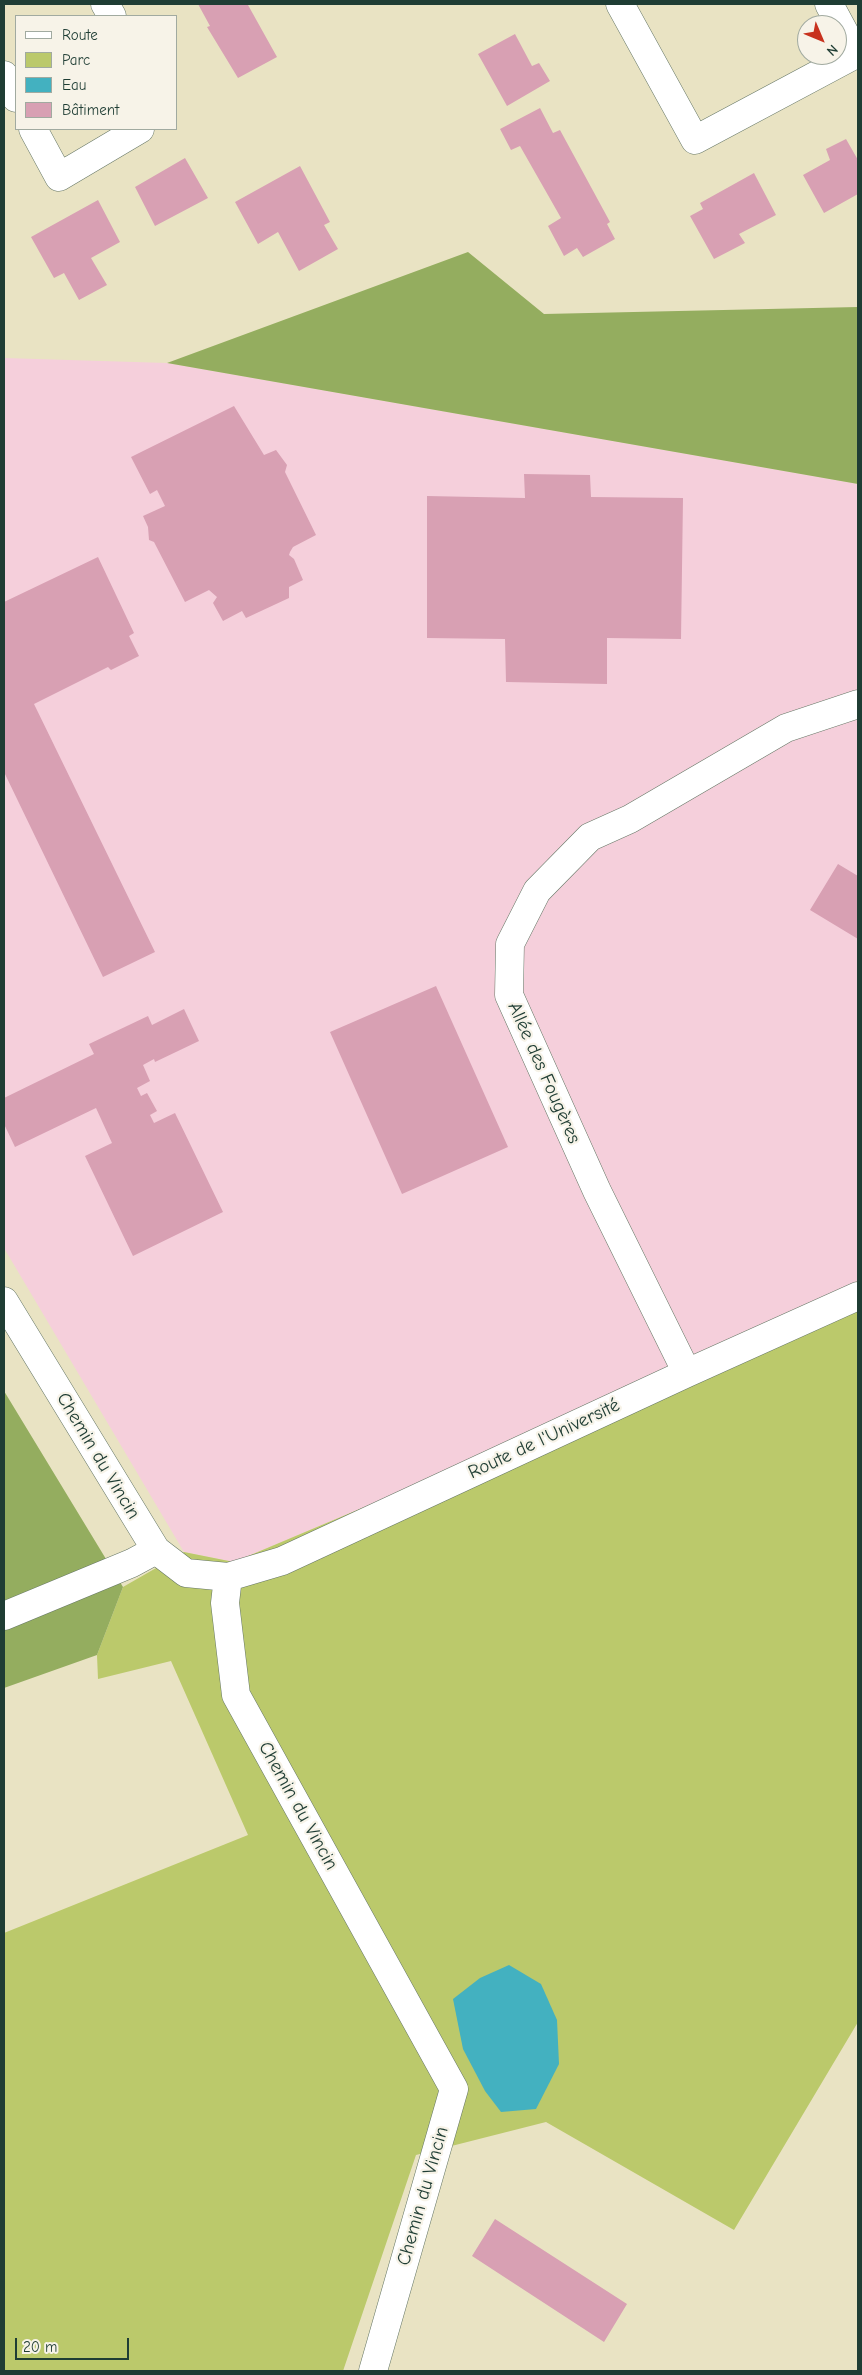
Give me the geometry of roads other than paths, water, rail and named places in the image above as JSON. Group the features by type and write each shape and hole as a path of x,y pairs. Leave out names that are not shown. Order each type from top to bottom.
{"street":[{"path":"105,4 111,15"},
{"path":"620,4 695,140 856,54 829,4"},
{"path":"4,75 15,96"},
{"path":"34,130 59,176 138,130"},
{"name":"Allée des Fougères","path":"687,1373 597,1191 509,995 510,944 537,891 590,837 630,819 786,728 858,704"},
{"name":"Route de l'Université","path":"228,1577 282,1561 687,1373 858,1296"},
{"name":"Chemin du Vincin","path":"4,1301 156,1550 186,1573 228,1577 224,1604 236,1694 454,2089 373,2371"},
{"path":"4,1616 132,1563 156,1550"}],"water":[{"path":"509,1965 541,1984 557,2020 559,2064 536,2109 501,2112 485,2091 463,2049 453,1999 480,1978"}]}
